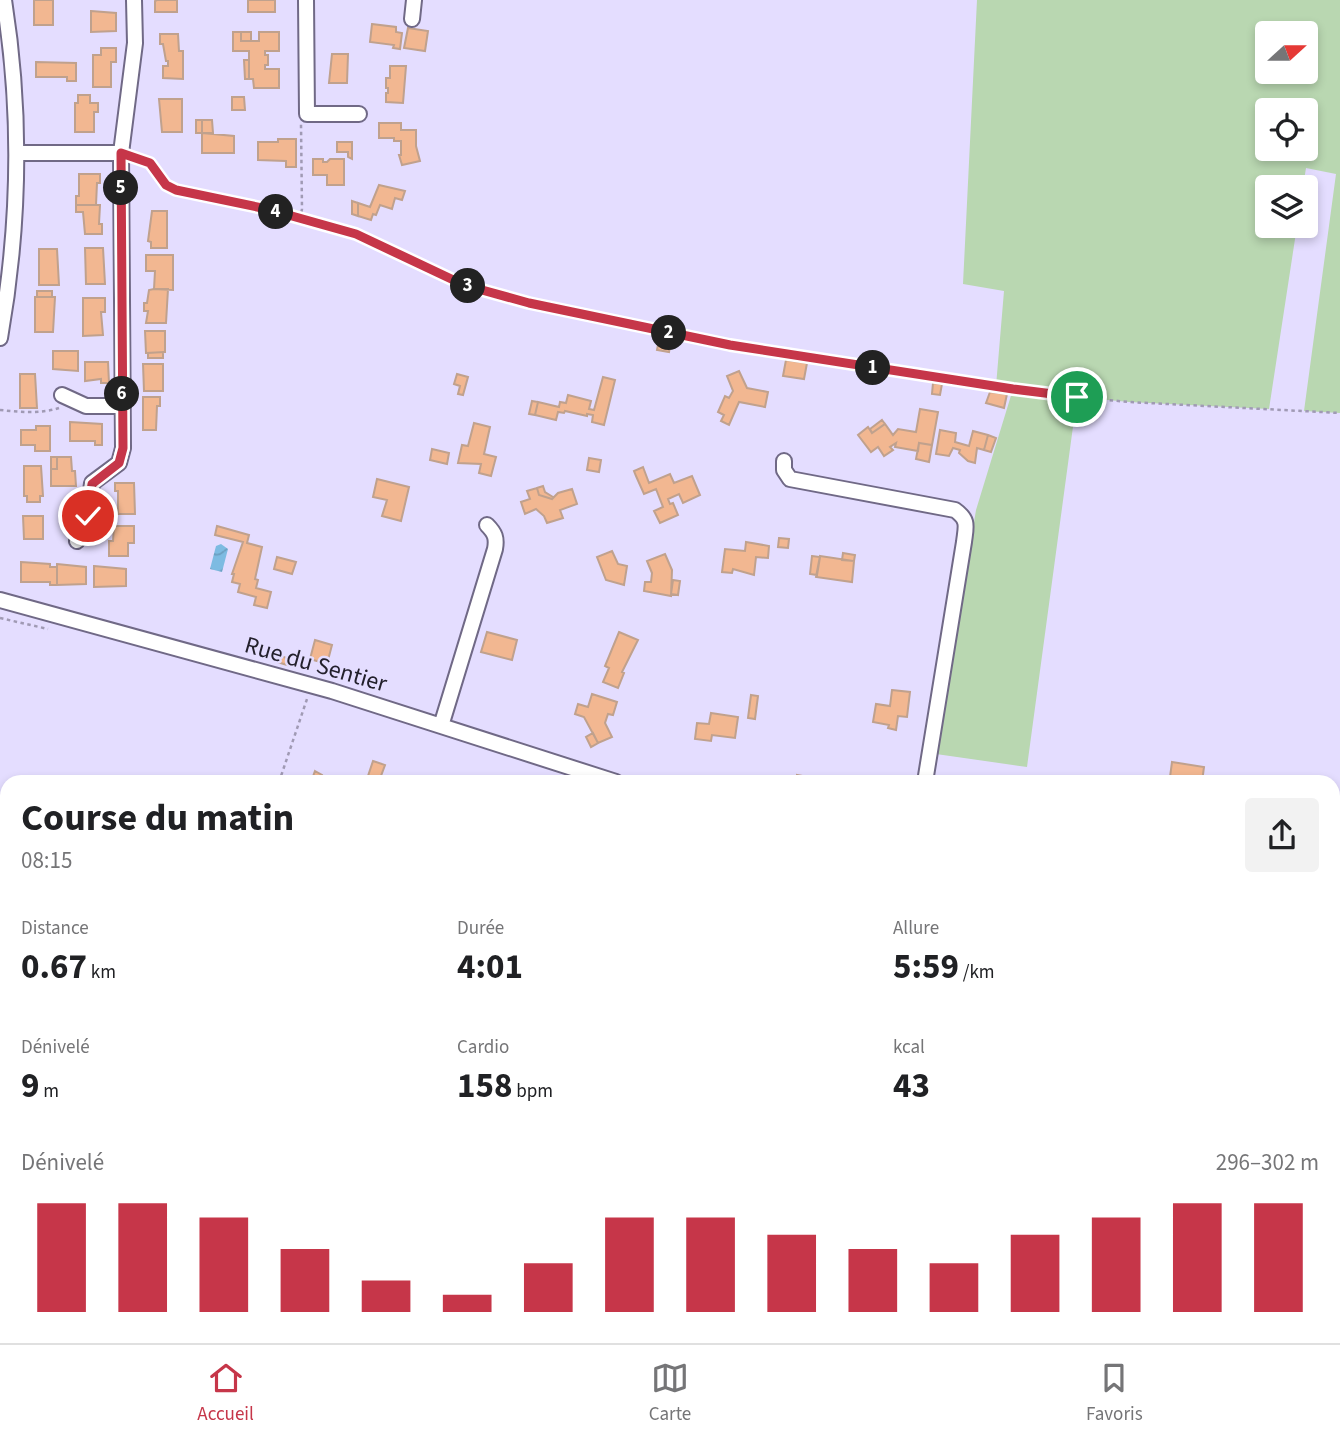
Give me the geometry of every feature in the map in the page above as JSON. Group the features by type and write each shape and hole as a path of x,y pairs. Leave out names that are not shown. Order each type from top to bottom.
{"street":[{"path":"0,338 13,249 18,153 14,78 4,0"},
{"path":"77,541 88,516 92,484 119,463 122,456 121,153 135,43 134,0"},
{"path":"306,0 307,114 359,114"},
{"path":"412,19 414,0"},
{"path":"18,153 121,153"},
{"path":"64,400 86,405 122,406"},
{"path":"783,461 784,470 790,479 955,510 963,516 966,526 964,542 926,775"},
{"path":"441,726 495,549 494,532 487,525"},
{"name":"Rue du Sentier","path":"0,600 332,691 594,775"}],"path":[{"path":"300,219 301,122 307,114"},
{"path":"121,153 150,163 166,185 176,190 267,209 356,234 464,285 529,303 730,345 1013,389 1129,402 1340,413"},
{"path":"0,410 51,411 64,400"},
{"path":"0,618 51,630"},
{"path":"281,775 308,699"}],"green space":[{"path":"977,0 1340,0 1340,413 1304,411 1336,174 1306,168 1305,175 1255,175 1255,238 1295,238 1269,409 1077,397 1027,767 936,754 976,510 1013,389 996,386 1004,291 963,284"}],"water":[{"path":"221,544 228,549 222,572 210,569 216,546"}],"building":[{"path":"34,0 53,0 53,25 34,25"},
{"path":"157,0 177,0 177,12 155,12"},
{"path":"248,0 275,0 275,12 248,12"},
{"path":"91,11 116,13 116,31 91,32"},
{"path":"372,24 396,27 396,32 402,33 400,49 393,48 394,45 370,42"},
{"path":"408,28 428,31 425,51 404,48"},
{"path":"233,32 241,32 241,41 259,41 259,32 279,32 279,51 265,51 268,65 265,65 265,69 279,69 279,88 254,88 253,79 249,79 249,51 233,51"},
{"path":"241,32 251,32 251,41 241,41"},
{"path":"160,34 178,34 179,51 183,51 183,79 163,78 163,66 168,66 168,61 163,44 160,44"},
{"path":"101,48 116,48 116,62 111,62 111,87 93,87 93,55 101,55"},
{"path":"332,54 348,54 347,83 329,83"},
{"path":"244,60 249,60 249,79 245,79"},
{"path":"36,62 76,63 76,81 67,81 67,77 36,77"},
{"path":"390,66 406,66 403,103 386,102 386,78 390,78"},
{"path":"78,95 90,95 90,103 98,103 98,112 94,112 94,132 75,132 75,103 78,103"},
{"path":"232,97 244,97 245,110 232,110"},
{"path":"159,99 182,99 182,132 162,132"},
{"path":"196,120 202,120 202,133 196,133"},
{"path":"202,120 212,120 213,133 202,133"},
{"path":"379,123 401,123 401,130 416,130 420,161 402,165 399,155 401,141 379,138"},
{"path":"202,133 234,136 234,153 202,153"},
{"path":"278,139 296,139 296,167 286,167 286,161 258,160 258,142 278,142"},
{"path":"337,142 352,142 352,159 348,157 348,152 337,152"},
{"path":"313,159 327,162 330,159 344,159 344,185 327,185 327,175 313,175"},
{"path":"79,174 100,174 96,205 76,205 76,196 79,196"},
{"path":"379,185 405,191 402,200 395,198 392,209 380,205 371,220 358,216 358,203 370,207"},
{"path":"352,201 358,203 358,216 352,214"},
{"path":"76,205 100,205 99,224 102,224 102,234 85,234 83,212 76,212"},
{"path":"152,211 167,211 167,248 151,248 151,242 148,241"},
{"path":"85,248 103,248 105,284 86,284"},
{"path":"39,249 57,249 59,285 39,285"},
{"path":"146,255 173,255 173,290 154,289 155,271 146,271"},
{"path":"168,289 166,323 146,323 148,311 144,311 144,303 147,303 149,290"},
{"path":"37,291 52,291 52,297 37,297"},
{"path":"35,297 55,297 53,332 35,332"},
{"path":"83,298 105,298 105,312 101,312 103,335 83,336"},
{"path":"145,331 165,331 165,352 146,353"},
{"path":"659,340 671,342 669,352 657,350"},
{"path":"53,351 78,351 78,371 53,369"},
{"path":"163,352 163,358 148,358 148,353"},
{"path":"786,360 807,363 804,379 783,376"},
{"path":"85,362 108,362 109,383 101,383 101,379 85,381"},
{"path":"143,364 163,364 163,391 144,391"},
{"path":"739,371 747,388 768,392 765,407 739,402 729,425 721,421 724,415 718,412 725,396 729,398 733,391 727,376"},
{"path":"20,374 35,374 37,408 20,408"},
{"path":"457,374 468,377 463,395 458,394 460,386 454,384"},
{"path":"603,377 615,380 604,425 592,422 593,415 587,414 558,412 556,420 535,415 538,402 559,407 560,402 566,403 568,395 591,401 589,409 594,410"},
{"path":"933,383 942,384 940,395 932,394"},
{"path":"990,392 1007,394 1004,408 986,403"},
{"path":"143,397 160,397 156,430 143,430"},
{"path":"532,401 538,402 535,415 529,414"},
{"path":"920,409 938,412 932,445 919,443 918,451 895,447 896,443 890,447 893,450 884,456 878,447 871,452 858,435 868,427 872,433 885,424 893,435 898,429 916,432"},
{"path":"882,420 885,424 872,433 870,429"},
{"path":"70,422 102,424 102,445 95,445 95,441 70,441"},
{"path":"474,423 490,427 484,454 496,457 491,476 479,473 481,464 458,463 462,445 468,446"},
{"path":"36,426 50,426 50,451 35,451 35,445 21,445 21,430 36,430"},
{"path":"940,430 956,433 955,442 969,446 973,431 988,435 984,450 977,448 975,463 968,461 959,453 960,450 953,448 949,456 936,454"},
{"path":"988,435 996,438 991,452 984,450"},
{"path":"919,443 932,445 929,462 916,459"},
{"path":"432,449 449,453 447,464 430,460"},
{"path":"51,457 57,457 57,469 51,469"},
{"path":"57,457 71,457 76,486 51,486 51,469 57,469"},
{"path":"589,458 601,460 599,472 587,470"},
{"path":"24,466 41,466 43,496 40,496 40,502 27,502 27,496 24,496"},
{"path":"643,467 649,483 670,474 674,483 692,476 700,495 683,503 679,494 668,499 670,504 673,503 678,515 660,523 654,511 663,507 656,489 644,494 634,471"},
{"path":"377,479 409,487 401,521 382,516 387,500 373,497"},
{"path":"115,483 134,483 135,514 118,514 118,491 115,491"},
{"path":"543,486 552,499 539,495 537,488"},
{"path":"537,488 539,495 552,499 558,493 572,489 577,504 560,510 563,518 547,523 536,509 525,514 521,502 530,499 527,491"},
{"path":"23,516 43,516 43,539 24,539"},
{"path":"114,526 134,526 134,543 128,543 128,556 109,556 109,541 113,541"},
{"path":"217,526 249,535 247,543 262,547 255,579 258,580 256,588 271,592 267,608 254,605 256,597 238,592 240,584 232,582 232,574 243,542 215,535"},
{"path":"779,538 789,539 788,548 778,547"},
{"path":"746,542 769,546 768,558 756,557 754,575 733,569 732,573 722,572 725,549 745,551"},
{"path":"612,551 618,564 627,566 624,585 606,580 597,557"},
{"path":"843,553 855,555 854,561 842,560"},
{"path":"665,554 672,570 671,596 644,591 645,582 651,582 652,573 647,561"},
{"path":"812,556 820,557 817,575 810,574"},
{"path":"820,556 854,561 852,582 816,577"},
{"path":"277,557 296,562 292,574 274,569"},
{"path":"21,562 57,567 57,585 50,585 50,582 21,582"},
{"path":"57,564 86,567 86,584 57,585"},
{"path":"94,566 126,569 126,586 94,587"},
{"path":"673,580 680,581 678,595 671,594"},
{"path":"487,632 517,640 512,660 481,652"},
{"path":"619,632 638,640 622,672 624,673 618,688 603,682 609,668 605,666"},
{"path":"315,640 332,645 327,664 310,659"},
{"path":"276,654 289,659 287,665 274,661"},
{"path":"892,690 910,692 907,717 898,716 896,730 888,728 889,725 873,722 876,704 890,706"},
{"path":"592,694 617,702 613,715 608,714 605,723 612,737 598,743 584,717 575,714 578,704 588,707"},
{"path":"751,695 758,696 755,719 748,718"},
{"path":"711,713 738,717 735,738 712,735 711,741 695,739 697,723 709,724"},
{"path":"593,733 598,743 591,747 586,737"},
{"path":"373,761 385,765 381,775 368,775"},
{"path":"1172,762 1204,767 1203,775 1170,775"}],"route":[{"path":"88,516 92,484 119,463 123,448 121,153 150,163 166,185 176,190 267,209 356,234 464,285 529,303 730,345 1077,397"}]}
